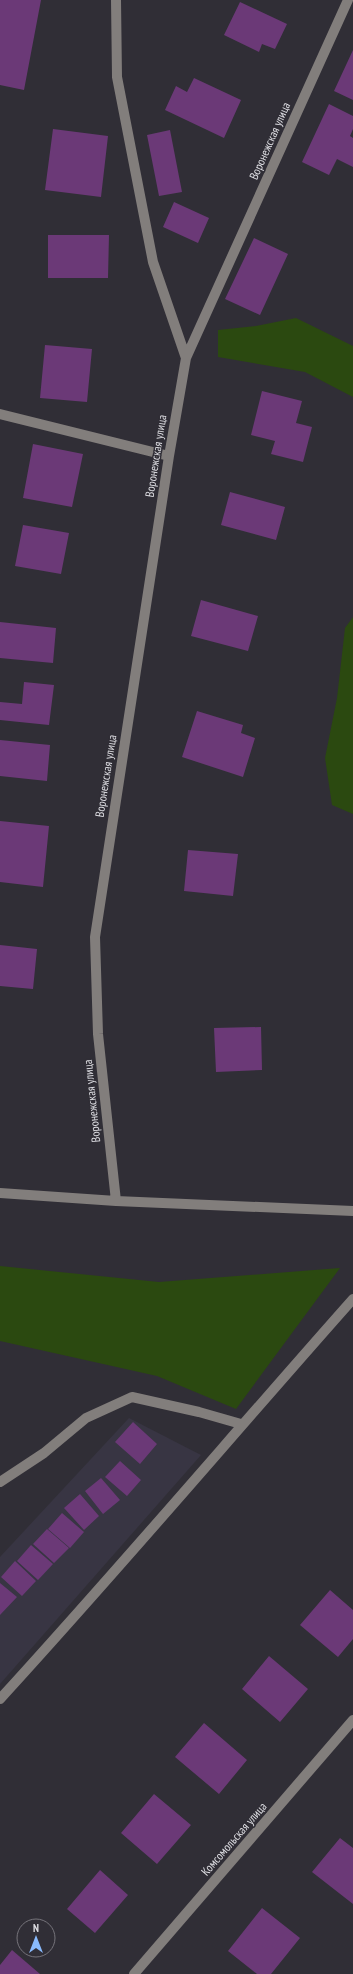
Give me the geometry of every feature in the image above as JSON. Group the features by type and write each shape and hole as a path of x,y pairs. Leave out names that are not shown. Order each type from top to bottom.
{"street":[{"name":"Воронежская улица","path":"116,0 117,78 153,262 186,358"},
{"name":"Воронежская улица","path":"116,1201 98,1034 95,937 169,456 186,358 348,0"},
{"path":"0,414 169,456"},
{"path":"0,1193 116,1201 353,1211"},
{"path":"0,1699 84,1607 241,1424 353,1298"},
{"path":"0,1482 44,1453 86,1418 132,1397 199,1412 241,1424"},
{"name":"Комсомольская улица","path":"134,1974 353,1720"}],"shaded area":[{"path":"129,1418 201,1455 0,1684 0,1557"}],"green space":[{"path":"296,318 353,346 353,397 305,372 218,357 218,330 256,326"},
{"path":"353,617 353,814 332,805 325,758 337,698 345,628"},
{"path":"0,1266 159,1282 340,1268 236,1409 157,1376 0,1341"}],"building":[{"path":"0,0 41,0 24,90 0,85"},
{"path":"240,2 287,24 275,49 262,44 259,52 224,35"},
{"path":"353,50 353,100 334,91"},
{"path":"194,78 241,100 224,138 165,110 176,86 187,92"},
{"path":"329,104 353,116 353,129 350,136 353,138 353,167 337,159 329,175 302,162"},
{"path":"53,129 108,136 101,197 45,190"},
{"path":"170,130 182,192 159,196 147,135"},
{"path":"174,202 209,218 198,243 163,227"},
{"path":"48,235 109,235 108,278 48,278"},
{"path":"254,238 288,254 260,315 225,299"},
{"path":"45,345 92,349 87,402 40,398"},
{"path":"262,391 302,401 296,423 312,427 303,462 271,454 275,441 251,435"},
{"path":"33,444 83,454 72,507 23,498"},
{"path":"230,492 285,507 276,540 221,525"},
{"path":"23,525 69,533 61,574 15,566"},
{"path":"201,600 258,616 248,651 191,636"},
{"path":"0,622 56,628 53,663 0,658"},
{"path":"24,682 54,685 49,725 0,720 0,702 22,704"},
{"path":"197,711 243,725 241,733 255,738 243,777 182,757"},
{"path":"0,740 50,745 47,781 0,776"},
{"path":"0,821 49,826 43,887 0,882"},
{"path":"188,850 238,854 233,896 184,891"},
{"path":"0,945 37,949 33,989 0,986"},
{"path":"261,1027 262,1070 216,1072 214,1028"},
{"path":"133,1422 157,1444 140,1464 115,1442"},
{"path":"120,1461 141,1480 127,1496 105,1477"},
{"path":"101,1478 120,1500 103,1514 85,1491"},
{"path":"80,1494 99,1516 84,1530 64,1508"},
{"path":"62,1513 84,1532 70,1548 48,1529"},
{"path":"47,1529 69,1548 54,1563 33,1544"},
{"path":"31,1545 53,1564 38,1580 17,1561"},
{"path":"15,1561 36,1581 22,1596 1,1577"},
{"path":"0,1583 17,1597 0,1615"},
{"path":"330,1590 353,1610 353,1639 338,1657 300,1625"},
{"path":"269,1656 308,1689 280,1722 242,1689"},
{"path":"204,1723 247,1760 219,1794 175,1757"},
{"path":"154,1794 191,1825 157,1864 121,1833"},
{"path":"340,1838 353,1848 353,1904 312,1872"},
{"path":"100,1870 128,1895 95,1933 67,1909"},
{"path":"262,1908 300,1938 271,1974 257,1974 228,1951"},
{"path":"12,1950 16,1953 16,1958 21,1958 40,1974 0,1974 0,1965"}]}
